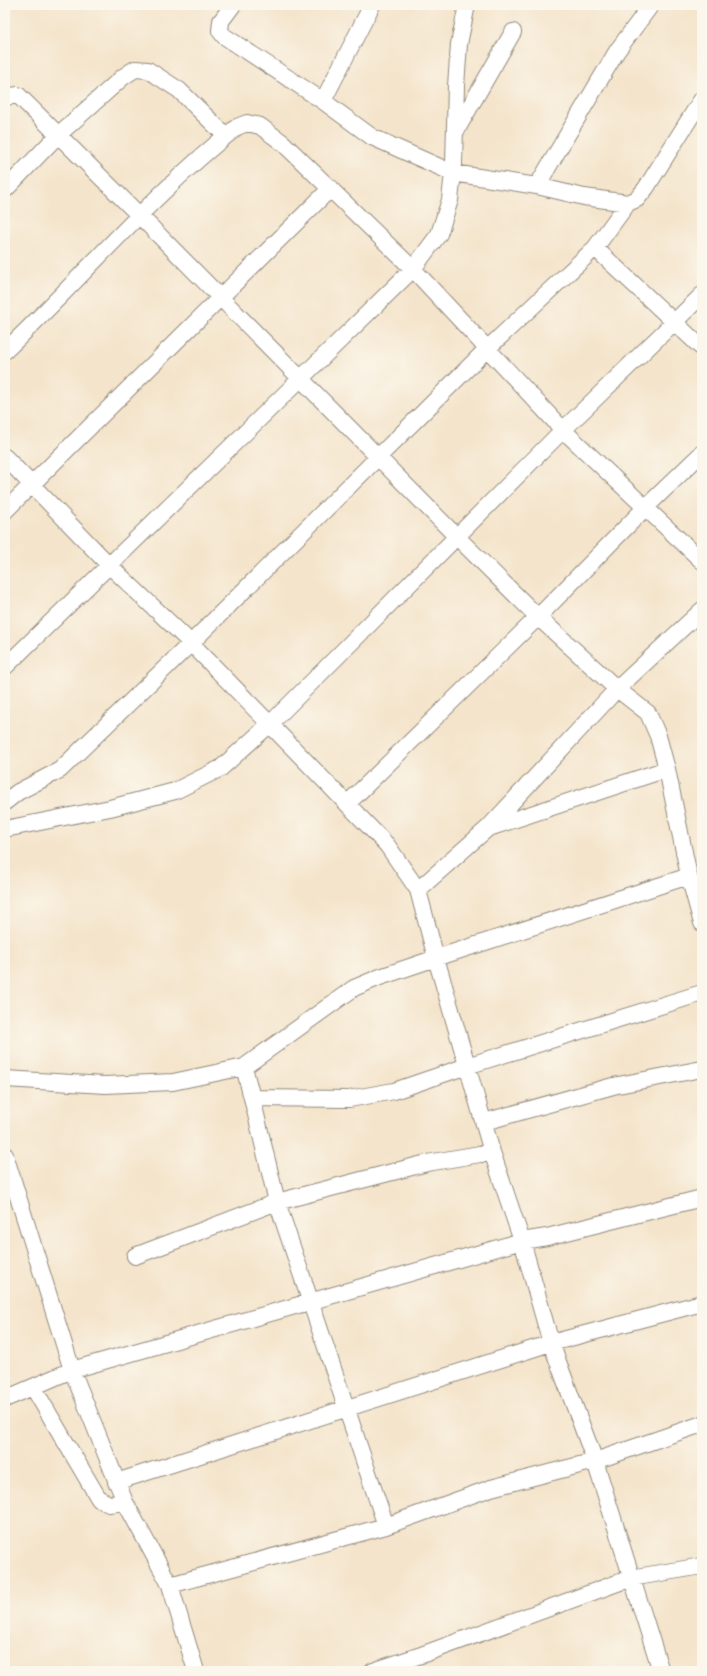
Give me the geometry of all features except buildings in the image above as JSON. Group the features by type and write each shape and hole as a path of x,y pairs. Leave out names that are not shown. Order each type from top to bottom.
{"street":[{"path":"233,5 221,21 220,31 224,36 323,101 372,137 453,173 537,186 584,197 628,203"},
{"path":"323,101 372,5"},
{"path":"5,667 413,269 439,234 450,200 453,173 459,44 467,5"},
{"path":"537,186 617,51 651,5"},
{"path":"455,134 513,32"},
{"path":"5,190 58,135 123,76 135,70 148,70 179,90 226,136"},
{"path":"5,97 18,95 139,214 457,537 538,617 617,690 648,713 658,736 667,769 690,876 702,923"},
{"path":"5,802 18,792 60,770 191,644 487,349 596,248 628,203 637,199 646,188 702,99"},
{"path":"5,351 139,214 226,136 237,127 247,124 260,126 283,143 331,188 413,269 563,430 702,561"},
{"path":"5,511 331,188"},
{"path":"596,248 702,348"},
{"path":"5,829 110,808 175,791 221,768 270,724 563,430 702,295"},
{"path":"347,804 538,617 646,507 702,453"},
{"path":"5,457 33,484 110,566 191,644 387,845 418,890 492,1152 522,1241 551,1343 595,1461 661,1671"},
{"path":"418,890 488,828 617,690 702,610"},
{"path":"488,828 667,769"},
{"path":"5,1079 105,1085 173,1082 244,1067 354,988 380,977 436,958 690,876"},
{"path":"252,1098 349,1099 394,1091 468,1066 702,993"},
{"path":"244,1067 277,1202 386,1526"},
{"path":"484,1122 613,1086 702,1069"},
{"path":"135,1256 277,1202 427,1163 492,1152"},
{"path":"5,1155 72,1370 125,1502 170,1585 196,1671"},
{"path":"5,1399 72,1370 522,1241 547,1237 702,1198"},
{"path":"116,1482 551,1343 702,1303"},
{"path":"33,1387 99,1499 109,1504 125,1502"},
{"path":"170,1585 386,1526 491,1488 595,1461 702,1424"},
{"path":"373,1671 424,1654 631,1578 702,1566"}]}
